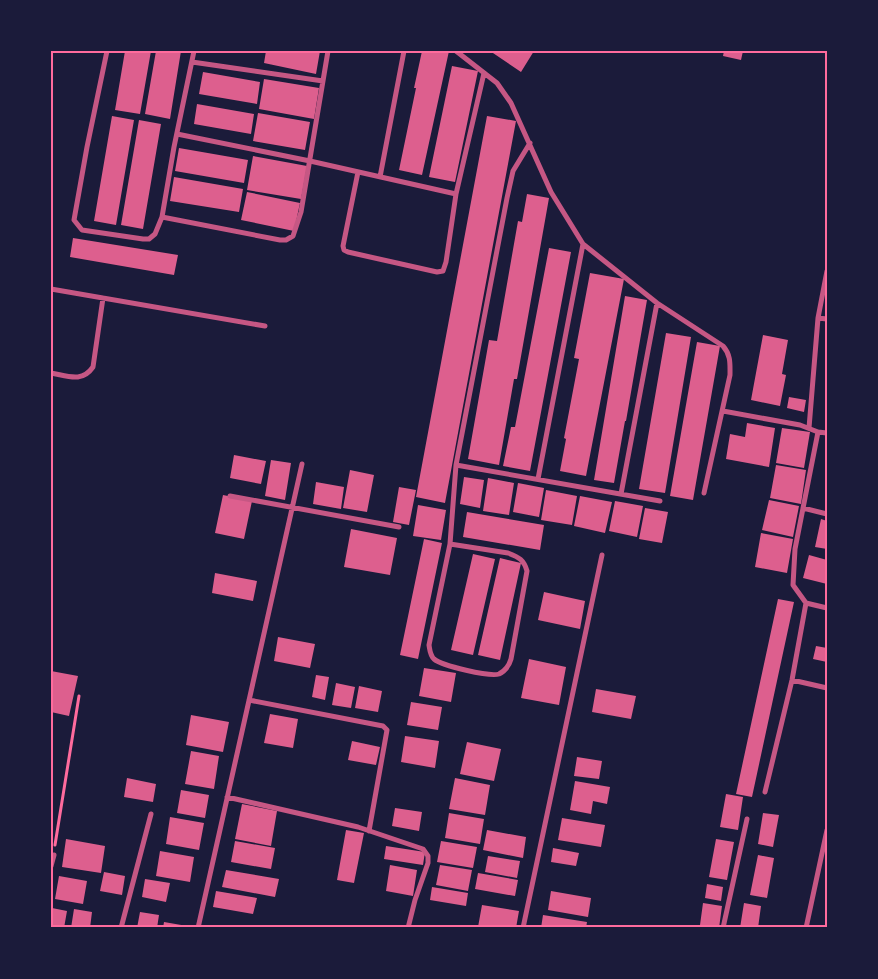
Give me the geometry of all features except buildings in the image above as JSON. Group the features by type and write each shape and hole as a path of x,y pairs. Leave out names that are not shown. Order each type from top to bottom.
{"street":[{"path":"107,51 74,220 82,230 143,240 149,239 155,234 162,218 194,51"},
{"path":"162,218 280,240 291,238 297,228 301,212 328,51"},
{"path":"380,177 404,51"},
{"path":"456,51 497,83 511,103 551,192 583,244 657,303 723,346 728,352 730,375 704,493"},
{"path":"192,62 323,81"},
{"path":"358,172 343,246 344,250 437,272 442,271 446,262 456,194 484,73"},
{"path":"177,134 310,161 456,194"},
{"path":"450,544 508,553 524,561 527,570 511,659 504,671 497,675 482,674 438,662 430,655 429,645 450,544 456,465 513,171 530,143"},
{"path":"538,479 583,244"},
{"path":"809,428 818,318 827,271"},
{"path":"51,289 265,326"},
{"path":"51,373 79,378 88,374 93,367 103,298"},
{"path":"621,494 657,303"},
{"path":"818,318 827,319"},
{"path":"723,411 791,423 827,433"},
{"path":"818,432 795,549 793,585 806,603 827,608"},
{"path":"198,928 302,464"},
{"path":"456,465 660,501"},
{"path":"230,496 399,527"},
{"path":"803,508 827,514"},
{"path":"523,928 602,556"},
{"path":"765,792 792,680 806,603"},
{"path":"792,680 827,688"},
{"path":"249,700 382,726 387,730 369,831"},
{"path":"227,796 369,831 423,849 428,856 428,863 415,900 408,928"},
{"path":"121,928 151,814"},
{"path":"723,928 748,819"},
{"path":"806,928 827,830"},
{"path":"51,866 54,855"}],"path":[{"path":"54,855 79,696"}]}
